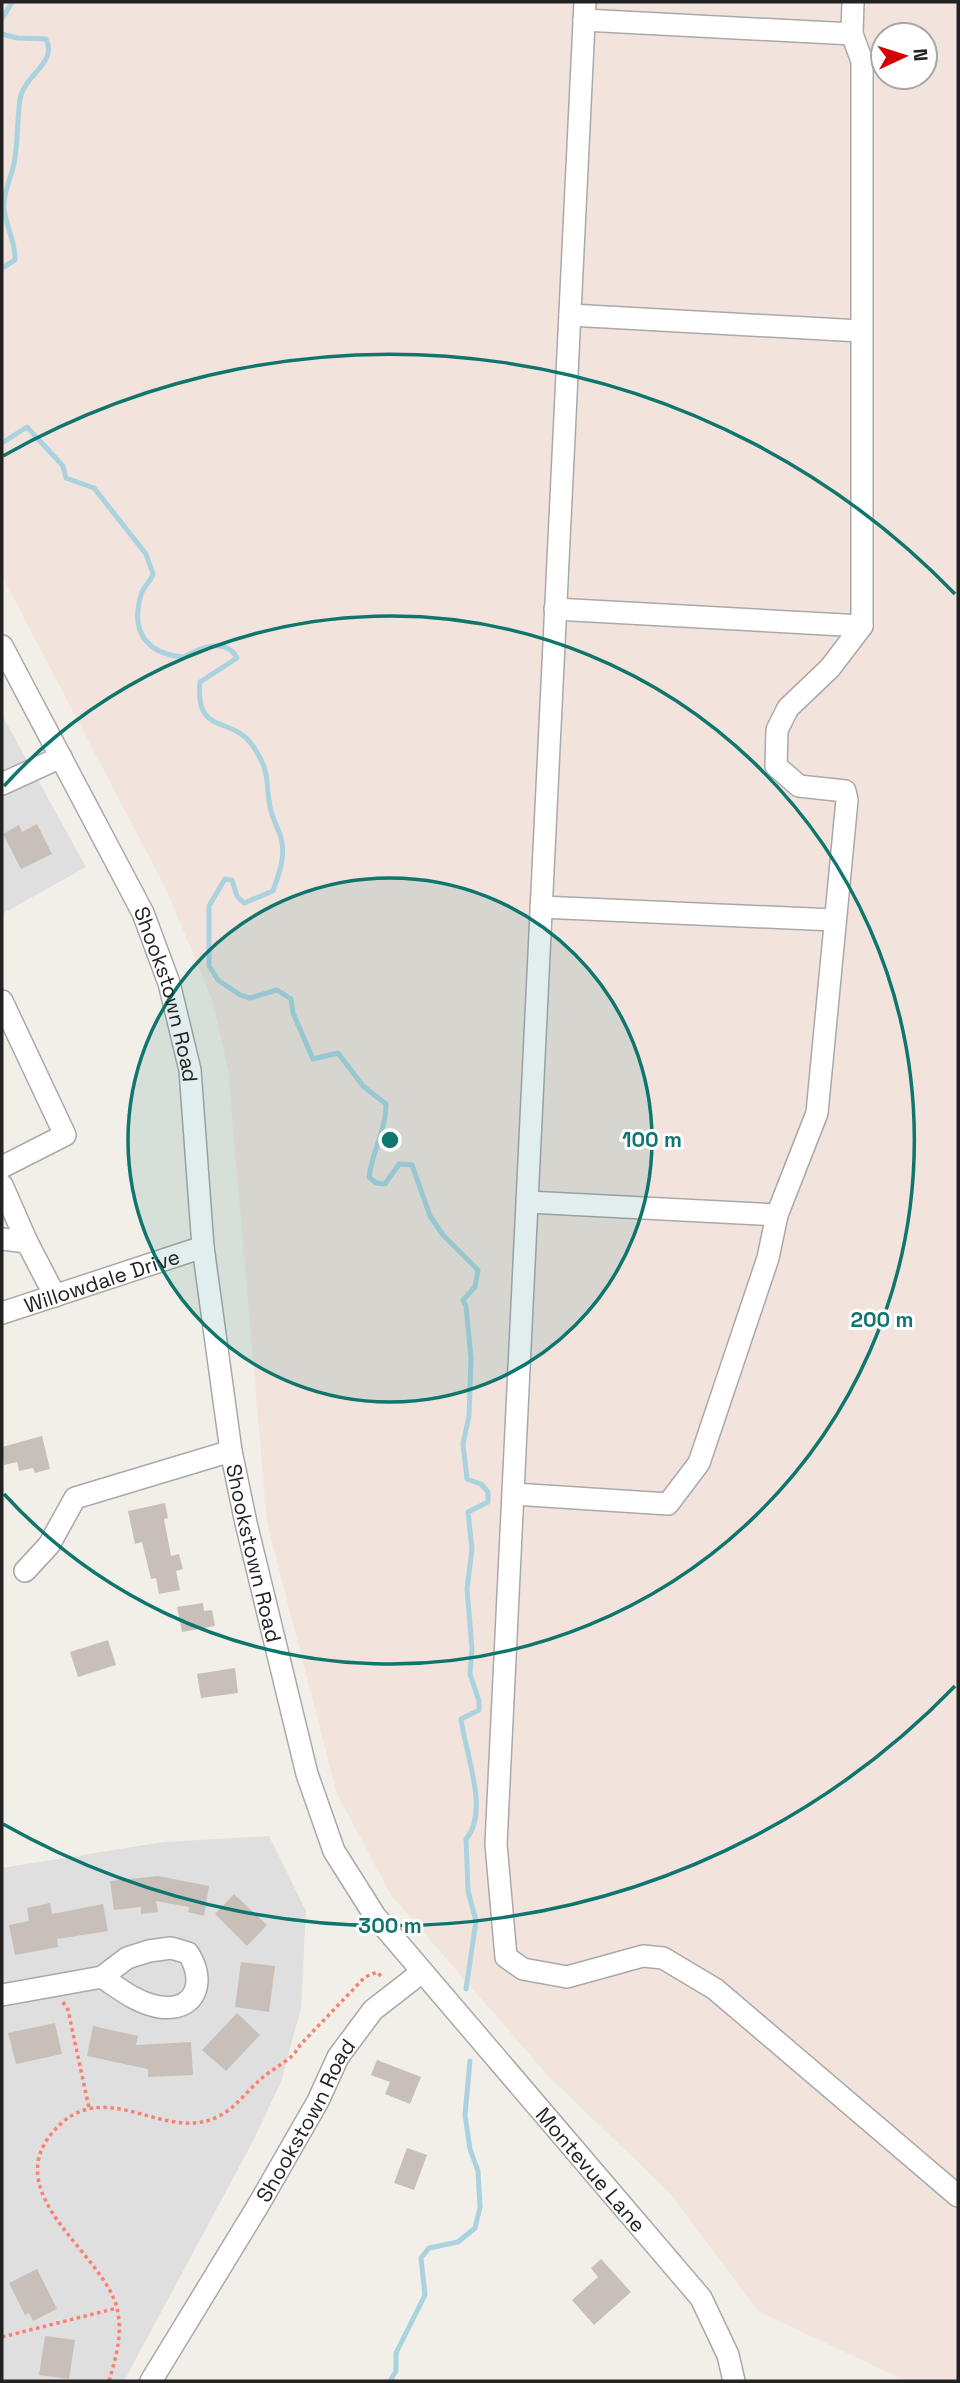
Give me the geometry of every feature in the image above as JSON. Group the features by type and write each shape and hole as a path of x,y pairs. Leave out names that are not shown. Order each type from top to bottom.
{"street":[{"path":"514,1494 668,1504 699,1463 768,1258 778,1215 817,1113 847,800 845,790 799,786 776,766 776,730 788,708 830,668 862,626 862,61 852,34 853,2"},
{"path":"852,34 585,11 496,1844 506,1957 523,1969 567,1977 643,1956 663,1958 715,1989 958,2196"},
{"path":"570,315 860,331"},
{"path":"555,609 862,626"},
{"name":"Shookstown Road","path":"2,646 143,913 169,983 190,1070 203,1247 231,1451 287,1702 307,1774 334,1851 374,1916 422,1972 373,2010 338,2057 318,2101 263,2197 151,2381"},
{"path":"2,784 61,757"},
{"path":"541,907 834,920"},
{"path":"2,1002 65,1135 2,1167"},
{"path":"2,1185 55,1296"},
{"path":"528,1202 778,1215"},
{"path":"2,1239 27,1242"},
{"name":"Willowdale Drive","path":"2,1313 203,1247"},
{"path":"24,1571 49,1545 75,1498 231,1451"},
{"name":"Montevue Lane","path":"422,1972 682,2274 714,2323 728,2355 734,2381"},
{"path":"2,1995 102,1977"}],"path":[{"path":"109,2381 120,2342 117,2308 110,2288 51,2213 42,2197 38,2178 41,2154 51,2134 69,2118 89,2108 103,2106 181,2122 197,2123 222,2115 264,2077 295,2055 300,2045 365,1977 377,1972 397,1991"},
{"path":"53,1985 68,2010 89,2108"},
{"path":"2,2337 117,2308"}],"shaded area":[{"path":"2,2 958,2 958,2381 906,2381 758,2311 670,2193 550,2078 391,1895 337,1794 267,1523 228,1069 212,1000 167,891 2,576"},
{"path":"2,715 86,867 2,914"},
{"path":"269,1836 306,1911 301,2008 281,2082 252,2143 124,2381 2,2381 2,1868 163,1842"}],"building":[{"path":"37,824 52,854 21,869 3,834 19,825 22,832"},
{"path":"42,1436 50,1469 35,1473 33,1468 19,1471 17,1462 4,1465 2,1447"},
{"path":"165,1503 168,1518 164,1519 171,1556 179,1554 183,1569 176,1571 180,1590 159,1594 156,1578 151,1579 142,1542 135,1544 128,1511"},
{"path":"203,1603 204,1611 212,1610 215,1626 182,1632 177,1607"},
{"path":"108,1640 116,1665 78,1677 70,1652"},
{"path":"235,1668 238,1693 201,1698 197,1674"},
{"path":"158,1876 209,1886 204,1916 188,1912 189,1907 156,1901 158,1912 141,1914 141,1907 114,1910 110,1881"},
{"path":"234,1894 267,1925 247,1946 215,1914"},
{"path":"50,1903 52,1914 103,1904 108,1931 57,1939 58,1947 15,1955 9,1925 29,1921 27,1908"},
{"path":"241,1962 275,1966 269,2012 235,2007"},
{"path":"237,2013 260,2035 226,2071 202,2050"},
{"path":"55,2023 62,2054 16,2064 8,2033"},
{"path":"93,2026 138,2036 136,2045 191,2042 193,2075 148,2077 148,2069 87,2056"},
{"path":"377,2060 421,2077 410,2104 385,2094 390,2082 371,2075"},
{"path":"407,2148 427,2155 414,2190 394,2183"},
{"path":"601,2259 631,2292 594,2325 572,2300 598,2277 591,2268"},
{"path":"37,2269 57,2309 33,2321 29,2313 25,2315 9,2283"},
{"path":"45,2336 75,2340 69,2379 39,2375"}],"waterway":[{"path":"2,19 12,2"},
{"path":"2,34 17,38 46,39 48,47 48,55 27,83 20,99 13,169 4,202 15,260 2,268"},
{"path":"2,443 27,427 63,466 66,478 94,488 146,554 153,574 142,592 138,618 144,638 151,645 160,651 184,657 205,647 220,646 237,658 200,682 200,699 203,711 209,718 244,736 259,755 265,770 271,811 281,838 282,858 273,891 244,903 237,896 232,880 225,879 209,906 209,966 218,980 240,995 250,998 277,990 291,999 293,1013 313,1059 338,1053 363,1086 386,1104 384,1123 369,1177 376,1183 385,1184 399,1164 412,1165 430,1216 443,1235 478,1270 475,1287 463,1300 466,1306 471,1358 469,1416 463,1444 467,1479 481,1484 488,1492 488,1502 468,1512 472,1549 467,1589 472,1648 470,1674 479,1701 479,1710 461,1719 476,1798 473,1827 466,1839 468,1891 476,1921 466,1989"},
{"path":"390,2381 396,2371 396,2353 425,2295 421,2258 429,2248 458,2242 475,2228 480,2207 478,2171 470,2149 465,2115 470,2061"}]}
